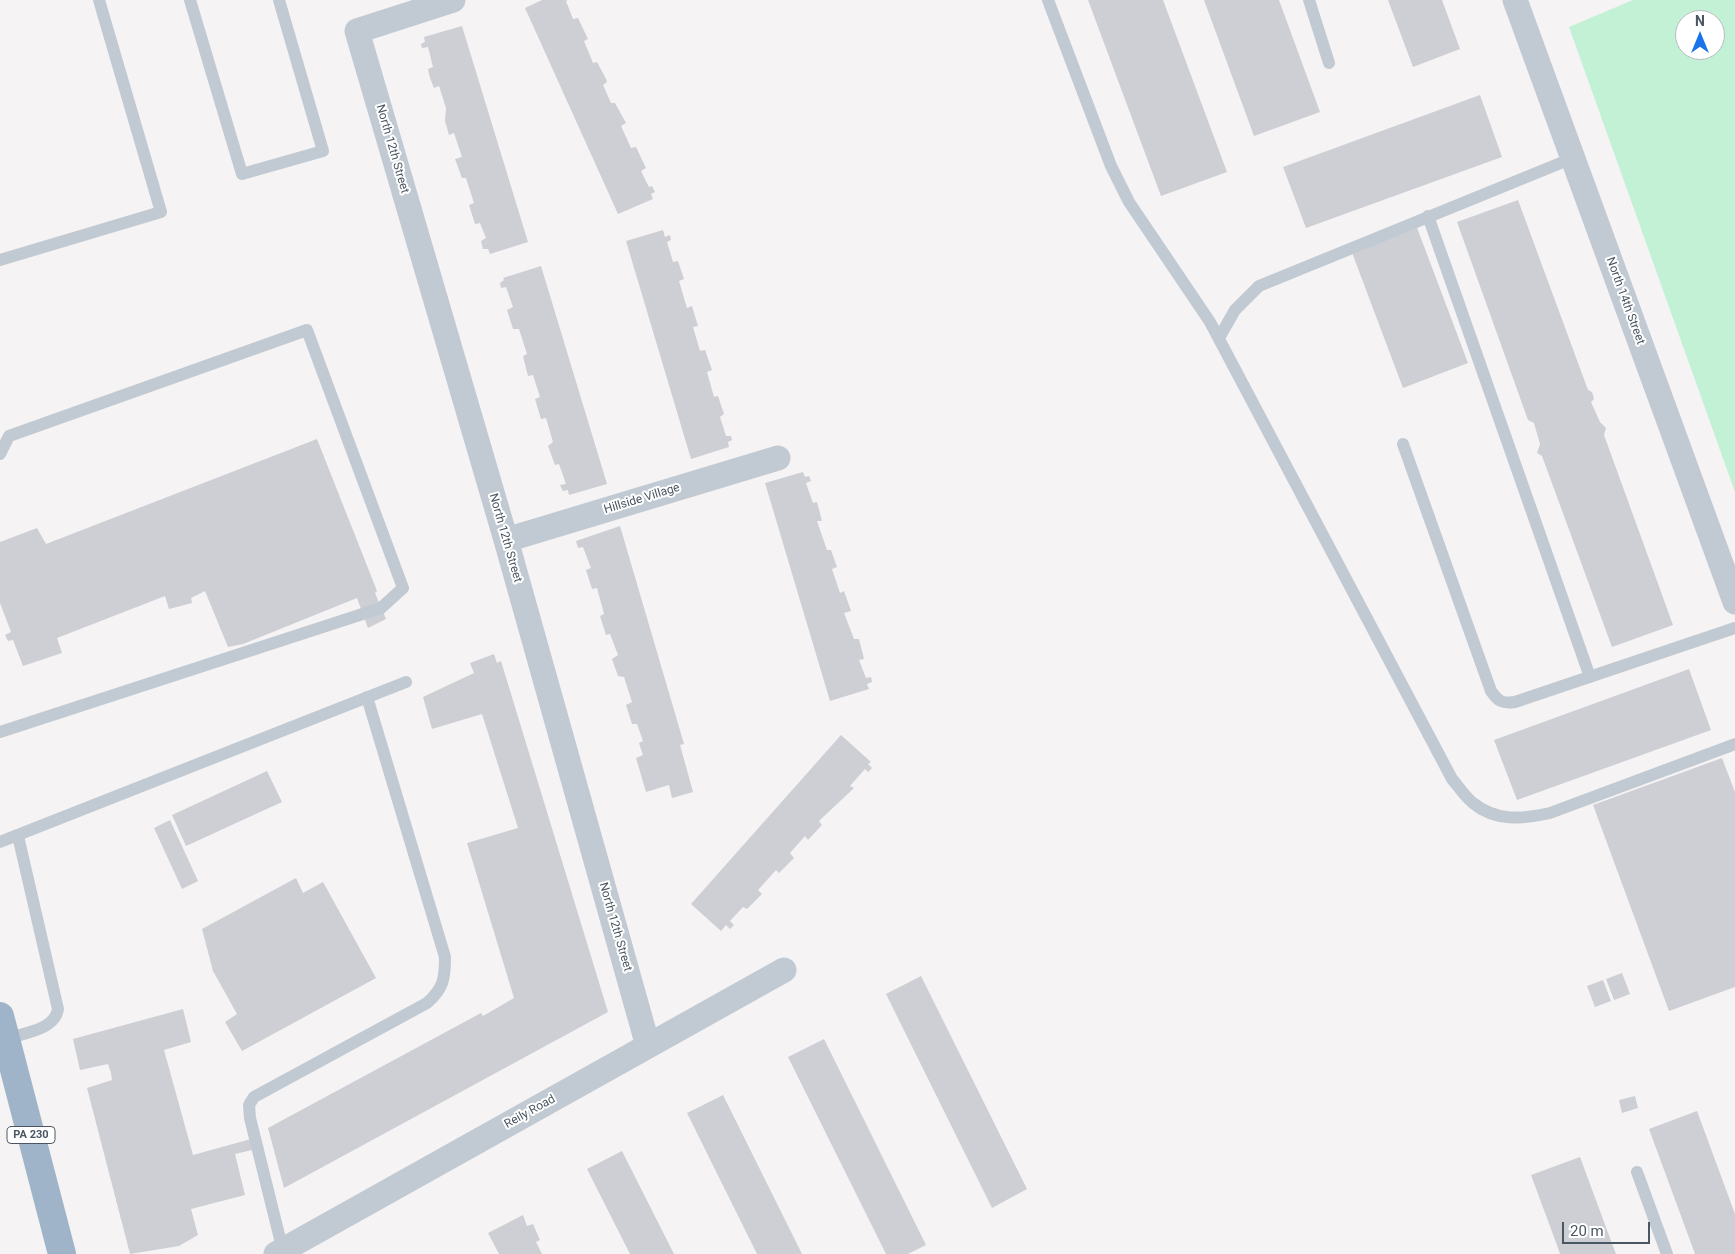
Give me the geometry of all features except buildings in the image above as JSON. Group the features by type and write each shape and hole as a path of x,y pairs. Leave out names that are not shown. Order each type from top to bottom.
{"highway":[{"name":"PA 230","path":"3,1027 62,1254"}],"street":[{"name":"North 12th Street","path":"453,0 357,31 506,540 648,1046"},
{"name":"North 14th Street","path":"1515,0 1734,593"},
{"name":"Hillside Village","path":"506,540 778,458"},
{"name":"Reily Road","path":"280,1252 784,970"}],"lane":[{"path":"0,260 162,212 99,0"},
{"path":"190,0 242,174 323,151 279,0"},
{"path":"1048,0 1111,166 1129,202 1219,338 1452,779 1474,804 1500,817 1523,819 1550,813 1735,744"},
{"path":"1309,0 1329,64"},
{"path":"1219,338 1235,310 1259,286 1573,158"},
{"path":"1428,216 1590,677"},
{"path":"0,454 9,436 307,330 403,588 381,608 0,732"},
{"path":"1403,444 1491,691 1497,700 1506,703 1515,702 1735,628"},
{"path":"0,842 406,682"},
{"path":"280,1252 250,1118 249,1104 254,1097 427,1003 439,992 445,974 445,956 367,698"},
{"path":"3,1027 51,1024 57,1018 58,1009 18,836"},
{"path":"1637,1172 1667,1254"}],"green space":[{"path":"1633,0 1735,0 1735,492 1569,27"}]}
